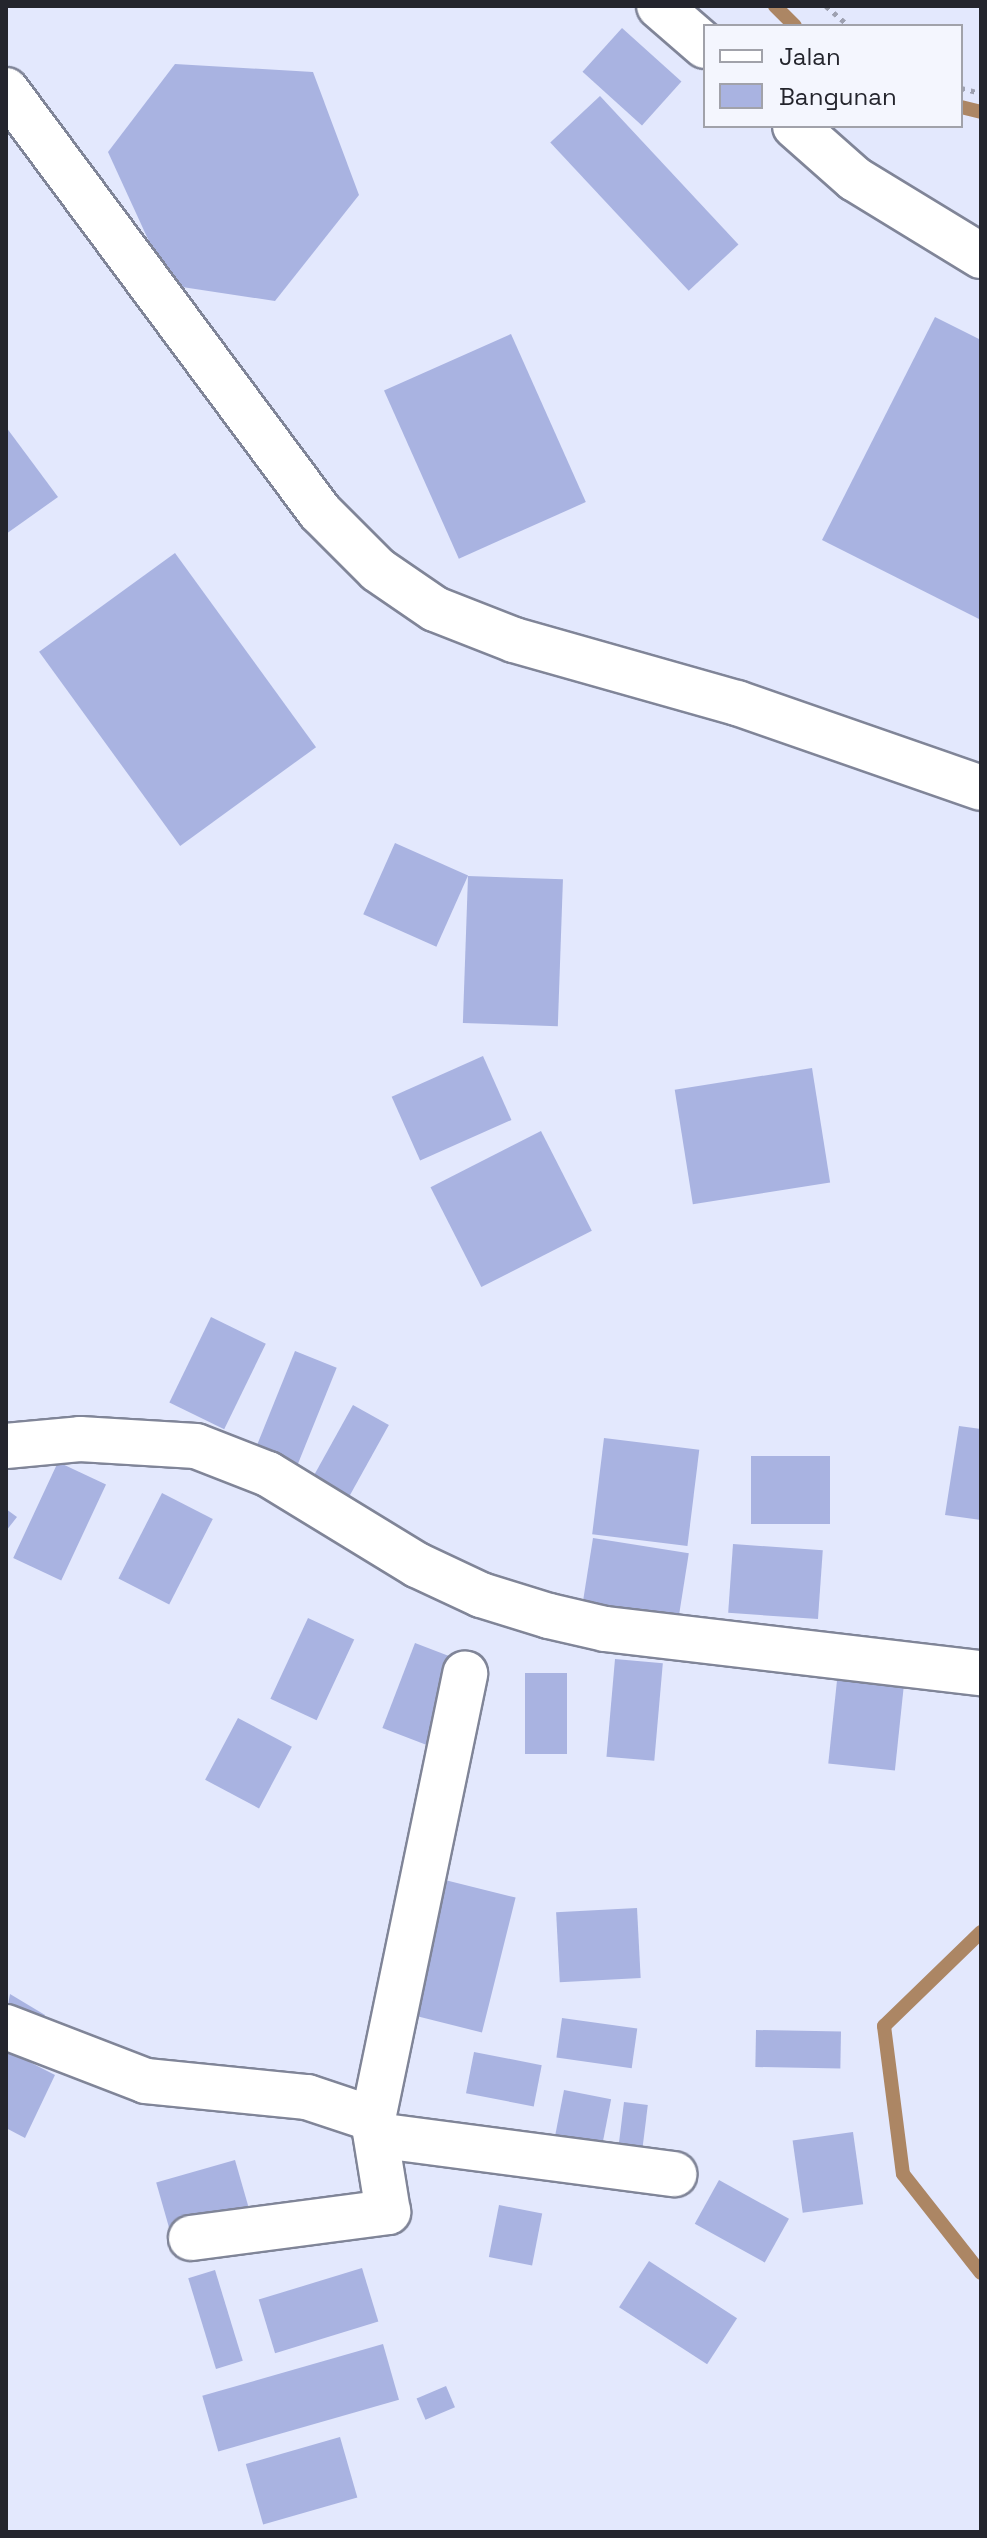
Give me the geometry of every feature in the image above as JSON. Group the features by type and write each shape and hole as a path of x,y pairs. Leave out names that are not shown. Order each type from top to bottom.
{"street":[{"path":"659,6 703,44"},
{"path":"6,90 320,512 378,570 435,609 514,640 737,703 981,788"},
{"path":"797,128 855,179 981,256"},
{"path":"6,1446 80,1439 196,1446 268,1474 417,1565 481,1595 549,1616 605,1629 981,1673"},
{"path":"191,2238 388,2212 375,2127 465,1673"},
{"path":"6,2027 146,2081 307,2097 375,2127 674,2174"}],"path":[{"path":"826,6 847,24"}],"building":[{"path":"622,28 681,82 642,125 583,72"},
{"path":"175,64 313,72 359,195 275,301 169,285 108,152"},
{"path":"600,96 738,244 689,291 550,142"},
{"path":"935,317 981,340 981,620 822,540"},
{"path":"511,334 586,502 459,559 384,391"},
{"path":"6,427 58,497 6,534"},
{"path":"175,553 316,747 180,846 39,652"},
{"path":"395,843 468,876 436,947 363,914"},
{"path":"468,876 563,879 558,1026 463,1023"},
{"path":"483,1056 511,1120 420,1161 392,1097"},
{"path":"812,1068 830,1183 693,1204 675,1090"},
{"path":"541,1131 592,1231 481,1287 431,1187"},
{"path":"211,1317 266,1344 224,1429 169,1402"},
{"path":"295,1351 337,1368 298,1464 256,1447"},
{"path":"353,1405 389,1425 342,1510 306,1490"},
{"path":"959,1426 981,1429 981,1520 945,1515"},
{"path":"604,1438 699,1450 687,1546 592,1534"},
{"path":"751,1456 830,1456 830,1524 751,1524"},
{"path":"58,1462 106,1484 61,1580 13,1558"},
{"path":"162,1493 213,1519 169,1604 118,1579"},
{"path":"6,1509 17,1517 6,1531"},
{"path":"593,1538 689,1553 679,1616 583,1601"},
{"path":"733,1544 823,1550 818,1619 728,1613"},
{"path":"308,1618 354,1640 317,1720 270,1699"},
{"path":"415,1643 463,1661 430,1746 382,1728"},
{"path":"615,1659 663,1663 654,1761 606,1757"},
{"path":"838,1671 905,1678 895,1770 828,1763"},
{"path":"525,1673 567,1673 567,1754 525,1754"},
{"path":"238,1718 292,1747 259,1808 205,1780"},
{"path":"437,1878 516,1898 482,2032 403,2013"},
{"path":"637,1908 641,1978 560,1982 556,1912"},
{"path":"10,1994 45,2015 35,2033 6,2016"},
{"path":"562,2018 637,2029 632,2068 556,2058"},
{"path":"756,2030 841,2031 840,2068 755,2067"},
{"path":"6,2050 55,2075 25,2138 6,2128"},
{"path":"474,2052 542,2065 534,2106 466,2093"},
{"path":"564,2090 611,2099 600,2154 553,2145"},
{"path":"624,2102 648,2105 641,2157 618,2154"},
{"path":"853,2132 863,2204 803,2213 793,2140"},
{"path":"235,2160 249,2208 170,2231 156,2183"},
{"path":"719,2180 789,2219 765,2263 695,2224"},
{"path":"499,2205 542,2213 532,2265 489,2257"},
{"path":"649,2261 737,2318 707,2364 619,2307"},
{"path":"362,2268 378,2322 275,2353 259,2300"},
{"path":"215,2270 243,2361 216,2369 188,2278"},
{"path":"383,2344 399,2400 218,2452 202,2396"},
{"path":"446,2386 455,2407 426,2420 417,2399"},
{"path":"340,2437 357,2498 263,2525 246,2464"}],"waterway":[{"path":"775,6 793,24"},
{"path":"963,108 981,112"},
{"path":"981,1932 884,2026 903,2174 981,2273"}]}
